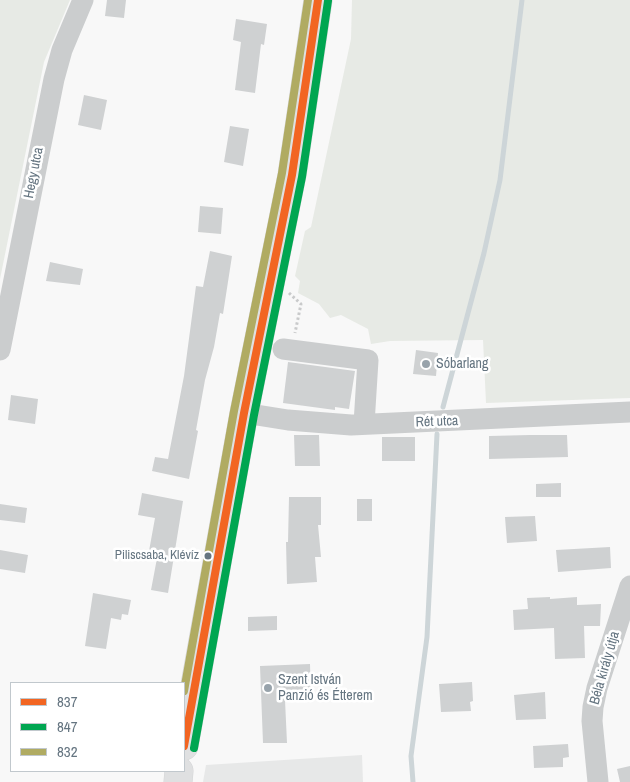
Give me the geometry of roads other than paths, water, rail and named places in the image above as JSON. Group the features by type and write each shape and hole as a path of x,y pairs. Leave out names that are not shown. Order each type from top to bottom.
{"main road":[{"path":"185,740 244,413 292,175 318,0"}],"street":[{"name":"Hegy utca","path":"0,350 54,79 62,50 84,0"},
{"path":"283,349 368,360 364,424"},
{"name":"Rét utca","path":"244,413 288,420 364,424 630,412"},
{"name":"Béla király útja","path":"598,782 592,721 597,688 630,586"}],"waterway":[{"path":"443,407 484,253 500,180 522,0"},
{"path":"413,782 411,756 427,637 437,434"}],"place":[{"name":"Sóbarlang","path":"426,364"},
{"name":"Piliscsaba, Klévíz","path":"208,556"},
{"name":"Szent István Panzió és Étterem","path":"268,688"}]}
